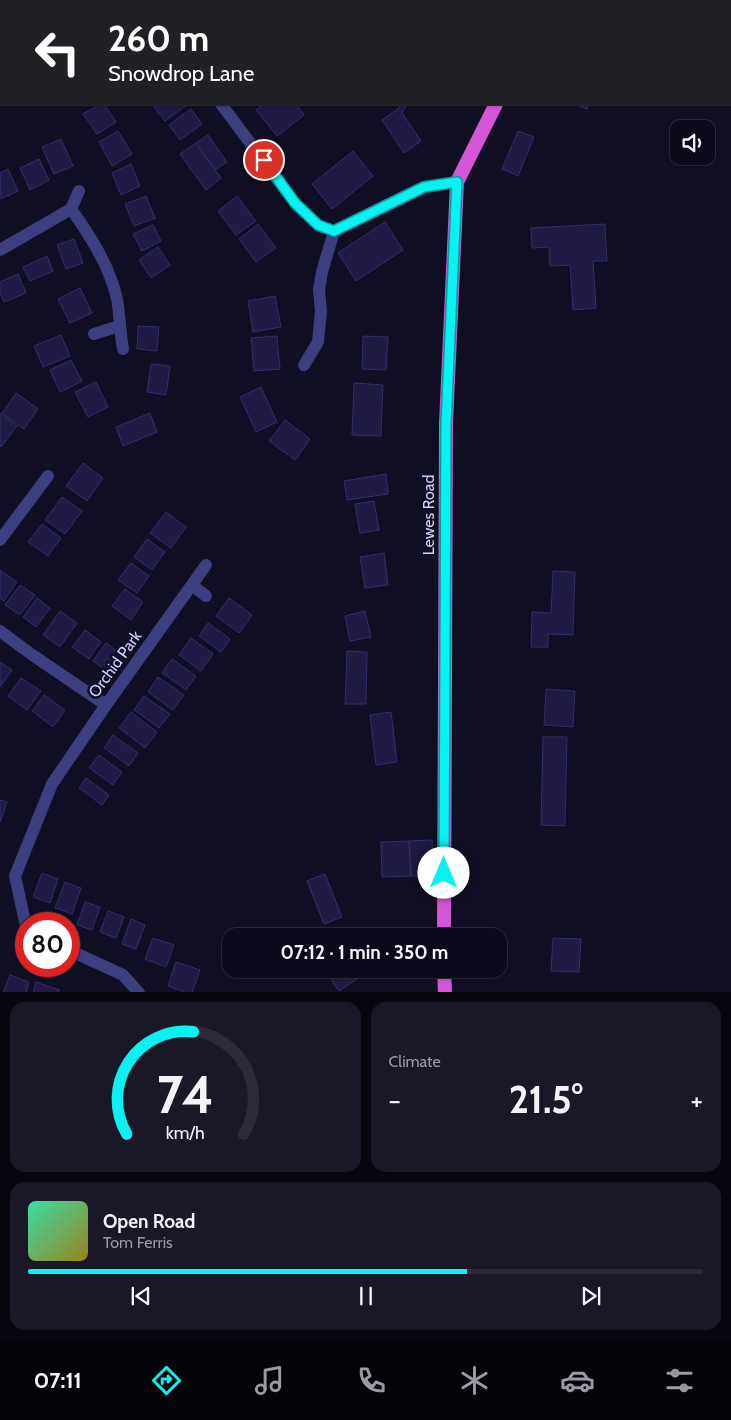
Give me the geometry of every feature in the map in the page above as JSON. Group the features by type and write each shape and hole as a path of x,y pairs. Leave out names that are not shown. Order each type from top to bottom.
{"highway":[{"name":"Lewes Road","path":"444,928 446,424 457,182 496,105"},
{"path":"444,978 445,992"}],"street":[{"path":"222,105 295,203 318,225 334,231 424,187 457,182"},
{"path":"0,250 71,209 79,191"},
{"path":"71,209 92,238 104,260 117,300 123,349"},
{"path":"304,365 318,342 321,311 319,290 322,272 334,231"},
{"path":"94,334 119,326"},
{"path":"0,540 48,476"},
{"name":"Orchid Park","path":"23,912 16,876 52,784 206,565"},
{"path":"192,585 206,596"},
{"path":"0,631 106,705"},
{"path":"80,955 123,975 139,992"}],"building":[{"path":"98,105 105,105 116,122 97,134 83,114"},
{"path":"157,105 187,105 165,121 154,107"},
{"path":"263,105 297,105 304,115 277,136 256,110"},
{"path":"400,105 406,105 402,113 421,141 404,153 382,120"},
{"path":"577,105 589,105 587,109"},
{"path":"191,109 202,124 180,140 169,125"},
{"path":"118,131 132,154 112,166 99,142"},
{"path":"518,131 534,137 518,176 502,169"},
{"path":"208,135 227,162 215,170 196,143"},
{"path":"61,139 73,166 54,174 42,147"},
{"path":"196,143 221,178 206,190 180,154"},
{"path":"353,151 373,176 332,209 312,184"},
{"path":"39,159 49,180 30,190 20,168"},
{"path":"131,164 140,186 121,195 112,173"},
{"path":"8,169 18,191 1,199 0,173"},
{"path":"146,196 155,218 134,226 125,204"},
{"path":"237,196 256,221 236,235 218,211"},
{"path":"385,222 403,250 356,281 338,253"},
{"path":"258,224 276,248 256,262 239,239"},
{"path":"605,224 607,261 593,261 596,308 573,310 570,265 550,266 549,247 532,248 531,228"},
{"path":"153,225 161,241 142,251 133,234"},
{"path":"74,239 83,263 66,269 57,245"},
{"path":"158,247 170,265 151,278 139,260"},
{"path":"47,256 53,271 30,281 23,267"},
{"path":"18,274 26,293 4,302 0,293 0,282"},
{"path":"80,288 92,313 70,323 58,299"},
{"path":"275,296 281,327 253,332 248,301"},
{"path":"138,326 159,327 157,351 137,349"},
{"path":"61,335 70,356 43,367 34,346"},
{"path":"277,336 280,369 254,371 251,338"},
{"path":"363,336 388,337 386,370 362,369"},
{"path":"71,360 82,381 60,392 50,370"},
{"path":"151,364 170,366 166,395 147,392"},
{"path":"96,382 108,407 88,417 75,392"},
{"path":"354,383 383,385 381,436 352,435"},
{"path":"261,387 277,422 256,432 240,397"},
{"path":"16,393 38,409 24,429 2,413"},
{"path":"0,413 17,426 1,447 0,446"},
{"path":"150,413 157,432 123,446 116,427"},
{"path":"285,420 310,439 295,460 269,441"},
{"path":"83,463 103,478 87,501 66,486"},
{"path":"386,474 388,494 347,500 344,481"},
{"path":"62,497 82,511 65,534 45,520"},
{"path":"374,501 379,530 360,533 355,504"},
{"path":"166,512 186,527 171,548 150,533"},
{"path":"42,524 61,538 48,556 28,542"},
{"path":"147,539 165,552 152,570 134,557"},
{"path":"384,553 388,585 365,588 360,557"},
{"path":"131,563 149,576 137,593 118,580"},
{"path":"0,570 17,582 4,601 0,598"},
{"path":"553,571 575,572 573,635 548,634 548,647 531,647 532,612 551,613"},
{"path":"20,585 35,595 20,615 5,605"},
{"path":"125,589 143,602 131,620 112,606"},
{"path":"37,598 50,608 36,627 23,617"},
{"path":"229,598 252,615 239,633 216,616"},
{"path":"60,611 77,623 60,647 43,635"},
{"path":"365,611 371,637 350,641 345,616"},
{"path":"208,623 230,639 221,652 199,636"},
{"path":"85,630 101,642 89,659 72,647"},
{"path":"191,638 213,654 201,671 179,655"},
{"path":"106,643 126,658 113,676 93,661"},
{"path":"347,651 367,652 366,704 345,704"},
{"path":"172,659 196,676 186,690 162,673"},
{"path":"0,662 12,670 0,687"},
{"path":"158,677 184,695 173,710 148,692"},
{"path":"21,678 41,691 27,710 8,696"},
{"path":"546,689 575,691 573,727 544,725"},
{"path":"44,695 65,710 53,727 32,711"},
{"path":"144,696 170,714 159,728 134,710"},
{"path":"131,712 157,732 145,748 119,728"},
{"path":"391,712 397,762 376,765 370,715"},
{"path":"113,735 138,753 129,766 104,748"},
{"path":"543,737 567,737 565,826 541,825"},
{"path":"99,755 122,772 113,785 89,768"},
{"path":"86,778 109,795 102,805 79,788"},
{"path":"0,800 7,802 0,822"},
{"path":"432,840 433,875 411,876 409,841"},
{"path":"409,841 411,876 382,877 381,842"},
{"path":"42,873 58,879 50,903 33,897"},
{"path":"325,874 342,917 324,924 307,881"},
{"path":"65,882 81,888 73,912 55,908"},
{"path":"85,902 100,907 92,930 80,926 80,916"},
{"path":"108,911 124,917 116,938 100,932"},
{"path":"131,919 145,925 136,949 122,944"},
{"path":"153,938 174,945 166,967 145,959"},
{"path":"553,938 581,939 579,972 551,971"},
{"path":"176,962 200,970 192,992 184,992 168,986"},
{"path":"10,975 29,982 26,992 3,992"},
{"path":"330,978 358,978 339,991"},
{"path":"36,982 59,990 58,992 33,992"}],"route":[{"path":"264,160 295,203 318,225 334,231 424,187 457,182 446,424 444,873"}]}
